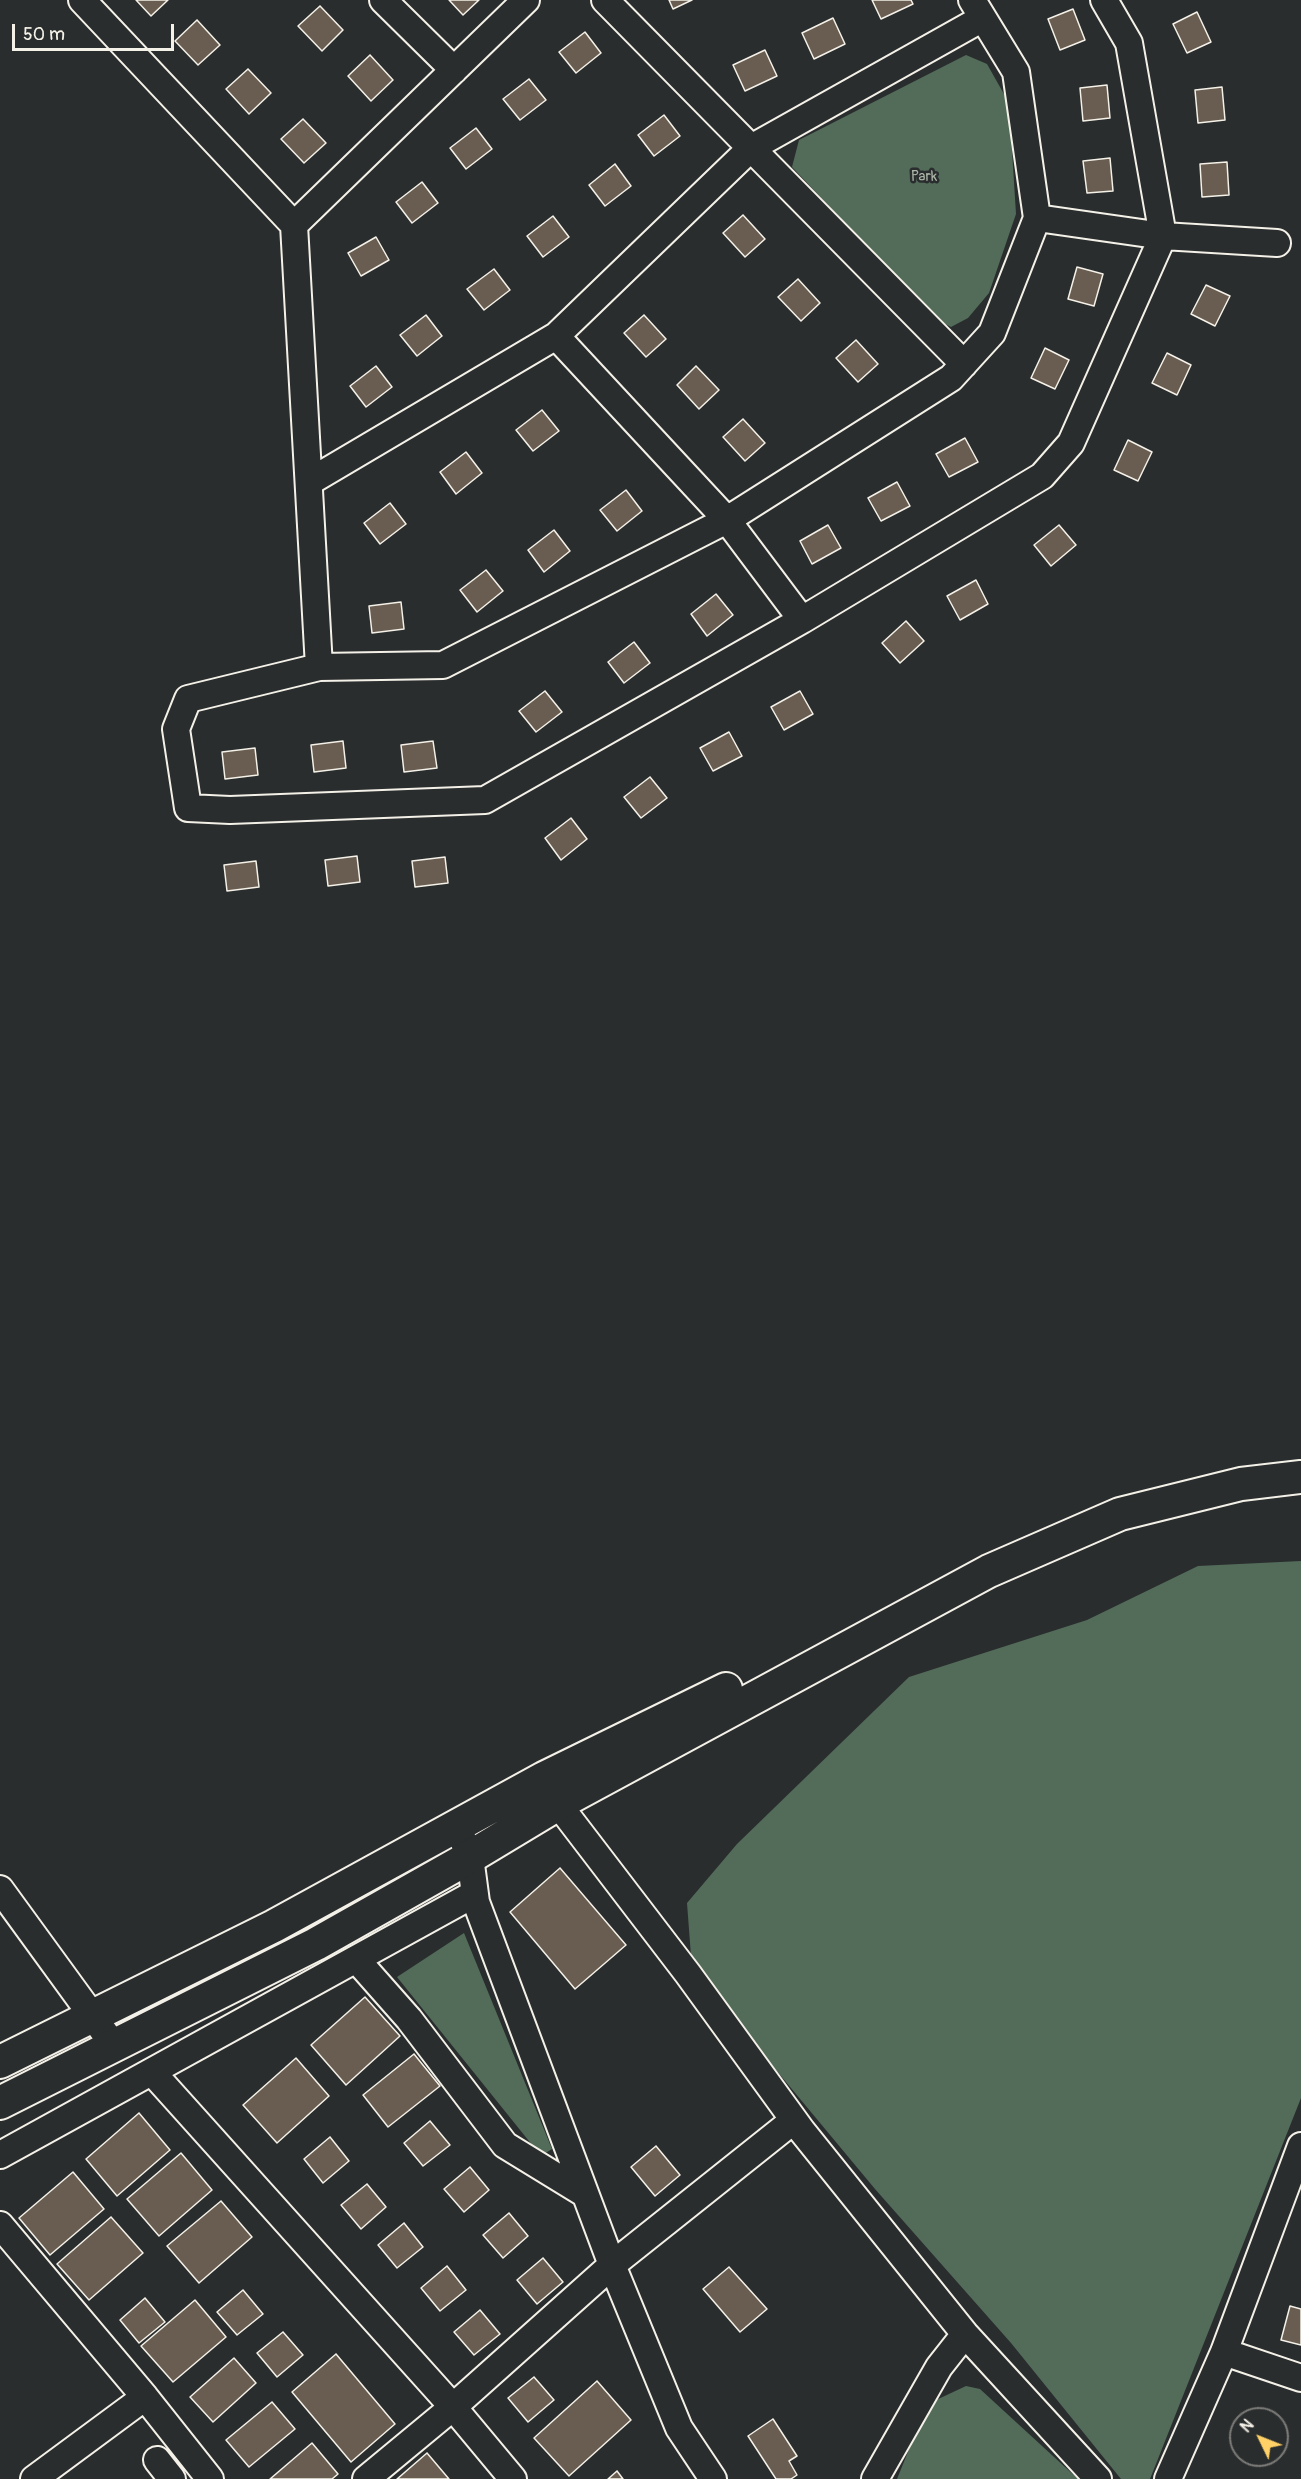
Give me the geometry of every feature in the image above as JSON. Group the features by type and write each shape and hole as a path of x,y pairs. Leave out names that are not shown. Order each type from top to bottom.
{"main road":[{"path":"0,2062 274,1926 544,1778 1033,1535 1093,1509 1153,1490 1224,1474 1301,1464"},
{"path":"0,2103 316,1944 470,1857 558,1804 978,1577 1120,1514 1241,1484 1301,1477"}],"street":[{"path":"82,0 294,225 320,667"},
{"path":"383,0 454,70"},
{"path":"294,225 526,0"},
{"path":"605,0 964,364"},
{"path":"309,482 556,336 751,148 978,9 1017,72 1037,218 992,333 951,378 727,520 443,664 320,667 188,699 176,729 188,808 230,810 485,800 802,620 1042,476 1071,443 1163,236 1129,43 1104,0"},
{"path":"1037,218 1163,236 1278,243"},
{"path":"556,336 727,520 802,620"},
{"path":"558,1804 688,1974 794,2120 965,2334 1098,2479"},
{"path":"456,1826 470,1857 474,1894 612,2265 679,2428 713,2479"},
{"path":"0,1889 115,2047"},
{"path":"0,2155 474,1894"},
{"path":"356,1959 409,2019 505,2145 585,2194"},
{"path":"152,2072 453,2407 513,2479"},
{"path":"366,2479 453,2407 612,2265 794,2120"},
{"path":"1168,2479 1224,2352 1299,2155"},
{"path":"0,2225 145,2397 210,2479"},
{"path":"875,2479 939,2367 965,2334"},
{"path":"1224,2352 1301,2378"},
{"path":"34,2479 145,2397"}],"green space":[{"name":"Park","path":"966,55 987,64 1009,103 1016,214 989,293 968,318 951,327 937,320 792,167 799,140"},
{"path":"1301,1561 1301,2098 1150,2479 1121,2479 1011,2343 875,2189 692,1969 687,1903 737,1844 909,1677 1087,1620 1198,1566"},
{"path":"464,1933 552,2149 541,2156 397,1977"},
{"path":"966,2386 980,2389 1078,2479 897,2479 918,2427 934,2401"}],"building":[{"path":"136,0 168,0 151,16"},
{"path":"449,0 479,0 463,15"},
{"path":"669,0 692,0 673,9"},
{"path":"872,0 911,0 913,4 881,19"},
{"path":"320,6 343,30 322,51 298,26"},
{"path":"1073,9 1085,40 1060,50 1048,19"},
{"path":"1197,12 1211,42 1187,53 1173,24"},
{"path":"833,18 845,44 814,59 802,33"},
{"path":"197,20 220,45 198,65 175,41"},
{"path":"585,32 601,53 576,73 559,52"},
{"path":"765,50 777,76 745,91 733,65"},
{"path":"370,55 393,80 371,101 348,76"},
{"path":"248,69 271,93 249,114 226,89"},
{"path":"529,79 546,100 520,120 503,99"},
{"path":"1107,85 1110,118 1083,121 1080,88"},
{"path":"1222,87 1225,120 1198,123 1195,90"},
{"path":"664,115 680,136 654,156 638,135"},
{"path":"303,119 326,143 304,163 281,139"},
{"path":"476,128 492,149 466,169 450,148"},
{"path":"1110,158 1113,191 1087,193 1083,161"},
{"path":"1227,162 1229,195 1202,197 1200,164"},
{"path":"615,164 631,186 605,206 589,185"},
{"path":"422,182 438,203 412,223 396,202"},
{"path":"743,215 765,239 745,257 723,233"},
{"path":"553,216 569,237 543,257 527,236"},
{"path":"376,237 389,260 361,276 348,253"},
{"path":"1077,267 1103,274 1094,306 1068,299"},
{"path":"494,269 510,290 484,310 467,289"},
{"path":"798,279 820,303 801,321 778,297"},
{"path":"1206,285 1230,296 1215,326 1191,314"},
{"path":"426,315 442,336 417,356 400,335"},
{"path":"644,315 666,339 646,357 624,333"},
{"path":"856,340 878,364 858,382 836,358"},
{"path":"1045,348 1069,360 1055,389 1031,378"},
{"path":"1167,353 1191,365 1177,395 1152,383"},
{"path":"376,366 392,387 366,407 350,386"},
{"path":"696,366 719,390 699,409 677,385"},
{"path":"542,410 559,431 533,451 516,430"},
{"path":"743,419 765,443 745,461 723,437"},
{"path":"965,438 978,462 949,477 936,454"},
{"path":"1128,440 1152,452 1138,481 1114,470"},
{"path":"466,452 482,473 456,494 440,472"},
{"path":"897,482 910,506 881,521 868,498"},
{"path":"626,490 642,511 617,531 600,510"},
{"path":"390,503 406,524 380,544 364,523"},
{"path":"828,525 841,548 812,564 800,541"},
{"path":"1059,525 1076,545 1051,566 1034,545"},
{"path":"554,530 570,551 544,572 528,550"},
{"path":"486,570 503,591 477,612 460,590"},
{"path":"976,580 988,604 960,620 947,596"},
{"path":"716,594 733,615 707,636 691,614"},
{"path":"401,602 404,629 372,633 369,606"},
{"path":"906,621 924,641 900,663 882,643"},
{"path":"634,642 650,663 624,683 608,662"},
{"path":"545,691 562,712 536,732 519,711"},
{"path":"800,691 813,714 784,730 771,707"},
{"path":"729,732 742,756 713,771 700,748"},
{"path":"343,741 346,768 314,772 311,745"},
{"path":"433,741 437,768 404,772 401,745"},
{"path":"255,748 258,775 225,779 222,752"},
{"path":"650,777 667,798 641,818 624,797"},
{"path":"571,818 587,839 561,860 545,838"},
{"path":"357,856 360,882 328,886 325,860"},
{"path":"445,857 448,883 415,887 412,861"},
{"path":"256,861 259,887 227,891 224,865"},
{"path":"560,1868 626,1945 575,1989 510,1912"},
{"path":"365,1997 400,2036 346,2085 311,2045"},
{"path":"414,2054 440,2086 388,2127 363,2095"},
{"path":"296,2058 329,2096 277,2143 243,2105"},
{"path":"139,2113 170,2150 117,2196 86,2159"},
{"path":"430,2121 450,2145 423,2166 404,2143"},
{"path":"330,2137 349,2161 323,2183 304,2159"},
{"path":"656,2146 680,2175 655,2196 631,2167"},
{"path":"181,2153 212,2190 159,2236 127,2199"},
{"path":"470,2167 489,2190 464,2212 444,2189"},
{"path":"73,2172 104,2209 50,2255 19,2218"},
{"path":"367,2184 386,2207 361,2229 341,2205"},
{"path":"221,2201 252,2237 199,2283 167,2246"},
{"path":"509,2213 528,2236 503,2258 483,2235"},
{"path":"111,2217 143,2253 89,2300 57,2264"},
{"path":"404,2223 423,2247 397,2268 378,2245"},
{"path":"543,2258 563,2282 537,2304 517,2280"},
{"path":"447,2266 466,2290 440,2311 421,2288"},
{"path":"729,2267 767,2309 740,2332 703,2289"},
{"path":"243,2290 263,2314 237,2335 217,2312"},
{"path":"145,2298 165,2322 139,2343 120,2320"},
{"path":"195,2300 226,2337 173,2382 141,2346"},
{"path":"1290,2306 1301,2309 1301,2345 1281,2340"},
{"path":"480,2310 500,2334 474,2355 454,2332"},
{"path":"283,2332 303,2355 277,2377 257,2353"},
{"path":"336,2354 395,2424 351,2462 292,2392"},
{"path":"234,2358 256,2383 213,2422 190,2397"},
{"path":"534,2377 554,2400 528,2422 508,2398"},
{"path":"597,2381 631,2420 569,2476 534,2438"},
{"path":"272,2402 295,2429 249,2467 226,2440"},
{"path":"773,2419 797,2456 789,2461 797,2475 791,2479 776,2479 748,2436"},
{"path":"312,2443 338,2474 332,2479 270,2479"},
{"path":"427,2453 449,2479 397,2479"},
{"path":"617,2471 623,2479 608,2479"}]}
